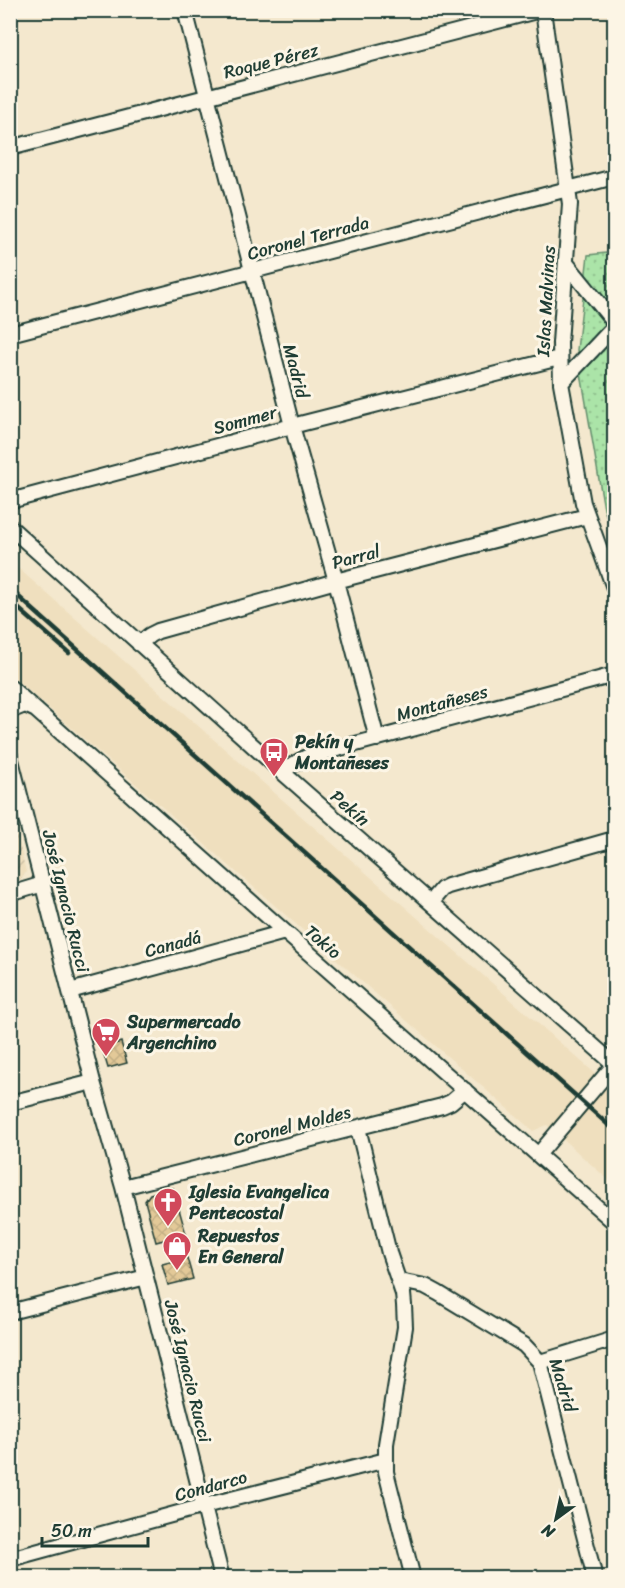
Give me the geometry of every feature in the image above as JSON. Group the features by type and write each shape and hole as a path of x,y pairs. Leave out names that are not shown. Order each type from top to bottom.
{"street":[{"name":"Madrid","path":"184,10 292,426 336,581 377,739"},
{"name":"Roque Pérez","path":"10,148 542,10"},
{"name":"Islas Malvinas","path":"542,10 570,204 560,358 561,383 587,516 615,588"},
{"name":"Coronel Terrada","path":"10,334 615,177"},
{"path":"566,263 615,322"},
{"path":"561,383 615,327"},
{"name":"Sommer","path":"10,501 560,358"},
{"name":"Parral","path":"139,644 150,634 158,631 336,581 587,516"},
{"name":"Pekín","path":"10,527 281,771 615,1065"},
{"name":"Montañeses","path":"281,771 307,757 615,675"},
{"name":"Tokio","path":"10,687 615,1222"},
{"path":"10,711 24,705 38,711"},
{"name":"José Ignacio Rucci","path":"10,756 222,1578"},
{"path":"431,902 442,889 448,886 615,839"},
{"path":"10,894 43,885"},
{"name":"Canadá","path":"70,991 285,932"},
{"path":"538,1155 615,1065"},
{"path":"10,1103 93,1082"},
{"name":"Coronel Moldes","path":"123,1187 442,1106 451,1102 465,1090"},
{"path":"358,1128 404,1305 405,1327 386,1472 413,1578"},
{"path":"10,1312 146,1277"},
{"name":"Madrid","path":"399,1281 425,1286 438,1293 524,1345 540,1362 594,1578"},
{"path":"540,1362 615,1339"},
{"name":"Condarco","path":"10,1559 204,1506 386,1460"}],"shaded area":[{"path":"11,562 614,1090 614,1185 547,1125 533,1131 11,675"},
{"path":"10,804 26,872 21,879 11,882"}],"green space":[{"path":"606,253 614,260 614,537 604,509 577,350 588,255"}],"building":[{"path":"121,1042 127,1063 108,1068 102,1048"},
{"path":"173,1188 186,1234 156,1242 145,1201 150,1194"},
{"name":"Repuestos En General","path":"187,1258 193,1279 168,1285 162,1264"}],"railway":[{"path":"10,589 614,1130"},
{"path":"10,601 69,653"}],"place":[{"name":"Pekín y Montañeses","path":"274,778"},
{"name":"Supermercado Argenchino","path":"106,1058"},
{"name":"Iglesia Evangelica Pentecostal","path":"168,1228"},
{"name":"Repuestos En General","path":"177,1272"}]}
